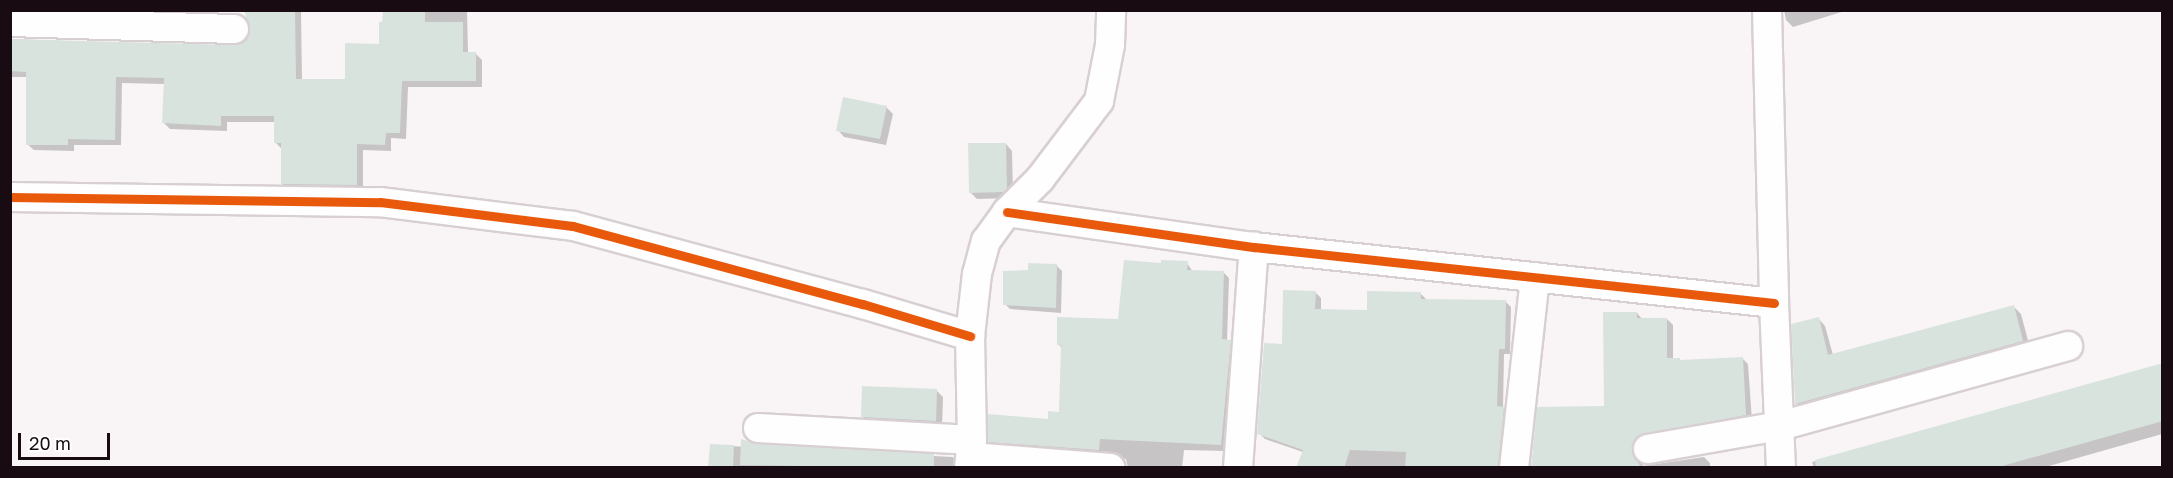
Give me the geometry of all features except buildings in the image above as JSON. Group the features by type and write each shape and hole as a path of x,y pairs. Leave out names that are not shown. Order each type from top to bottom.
{"street":[{"path":"971,455 970,336 977,274 986,241 1007,212 1040,179 1099,101 1110,45 1112,10"},
{"path":"1767,10 1774,303 1782,468"},
{"path":"10,22 234,29"},
{"path":"10,197 380,202 573,226 863,304 970,336"},
{"path":"1007,212 1254,246 1774,303"},
{"path":"1238,468 1254,246"},
{"path":"1514,468 1535,277"},
{"path":"1648,449 1780,426 2068,346"},
{"path":"758,428 971,455 1111,468"}],"cycle path":[{"path":"10,197 380,202 573,226 863,304 970,336"},
{"path":"1007,212 1254,247 1774,303"}]}
